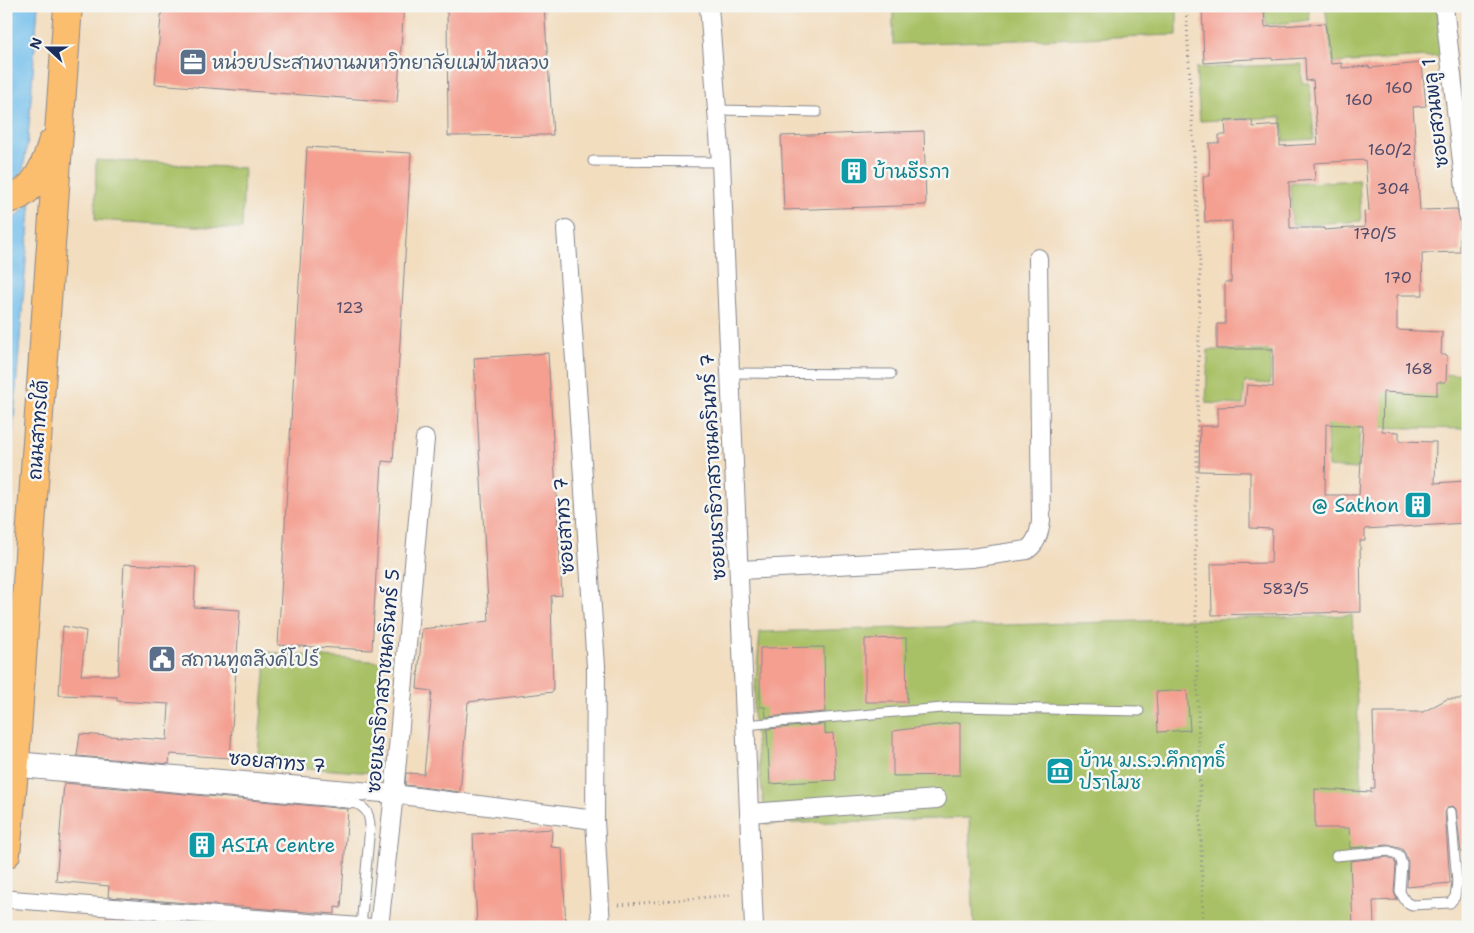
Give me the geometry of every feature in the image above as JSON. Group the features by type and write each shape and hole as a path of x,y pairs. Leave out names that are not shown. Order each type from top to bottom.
{"main road":[{"name":"ถนนสาทรใต้","path":"6,854 14,767 68,6"},
{"path":"6,200 21,194 33,185 48,156 60,115"}],"street":[{"name":"ซอยนราธิวาสราชนครินทร์ 7","path":"709,6 721,162 754,927"},
{"name":"ซอยสวนพลู 1","path":"1444,6 1468,214"},
{"name":"ซอยสาทร 7","path":"566,229 596,666 595,820 601,927"},
{"path":"739,570 971,558 1027,550 1031,547 1038,536 1041,522 1038,258"},
{"name":"ซอยนราธิวาสราชนครินทร์ 5","path":"379,926 394,794 425,439"},
{"name":"ซอยสาทร 7","path":"14,767 394,794 595,820"},
{"path":"749,813 937,799"}],"lane":[{"path":"717,110 817,112"},
{"path":"593,161 721,162"},
{"path":"730,374 891,374"},
{"path":"745,725 954,707 1139,711"},
{"path":"14,767 357,804 364,808 369,815 370,826 361,924"},
{"path":"1336,856 1389,852 1400,855 1402,864 1400,892 1406,902 1412,905 1450,902 1455,897 1457,882 1451,812"},
{"path":"1457,882 1468,882"},
{"path":"6,895 244,918 315,927"},
{"path":"6,903 379,926"}],"path":[{"path":"1186,6 1200,265 1195,577 1203,927"},
{"path":"601,906 753,894"}],"green space":[{"path":"893,6 1177,6 1177,35 893,44"},
{"path":"1264,6 1308,6 1310,20 1266,25"},
{"path":"1325,6 1437,6 1442,56 1333,63"},
{"path":"1302,64 1302,83 1310,83 1314,139 1284,141 1281,117 1200,121 1196,68"},
{"path":"96,160 244,168 242,229 95,220"},
{"path":"1359,180 1361,221 1292,225 1290,184"},
{"path":"1208,350 1271,351 1270,384 1245,382 1243,405 1206,403"},
{"path":"1466,374 1467,429 1360,427 1357,469 1328,467 1327,426 1317,426 1399,376"},
{"name":"บ้าน ม.ร.ว.คึกฤทธิ์ ปราโมช","path":"1352,615 1370,927 974,927 969,818 766,824 753,712 760,632"},
{"path":"267,652 382,662 372,773 257,764"}],"water":[{"path":"8,6 38,6 28,139 23,171 14,179 6,181 6,32"},
{"path":"31,198 6,518 6,221 18,215"}],"building":[{"path":"162,6 404,6 397,102 155,84"},
{"path":"447,6 544,6 553,135 448,136"},
{"path":"1202,6 1264,6 1265,27 1325,23 1331,64 1342,63 1342,68 1369,66 1369,68 1422,63 1426,106 1413,107 1420,210 1457,209 1460,220 1460,252 1422,253 1423,295 1397,295 1397,330 1442,332 1441,355 1447,355 1446,382 1437,382 1437,395 1383,392 1382,431 1399,432 1399,441 1436,442 1435,483 1465,481 1467,523 1365,529 1365,541 1360,541 1361,612 1212,615 1211,564 1271,563 1272,529 1250,528 1250,472 1199,471 1200,426 1218,426 1218,407 1245,406 1247,385 1273,387 1273,349 1217,349 1217,324 1225,324 1225,282 1231,282 1232,221 1205,222 1203,176 1210,176 1209,143 1219,143 1219,135 1226,135 1225,121 1252,120 1253,127 1280,125 1280,146 1318,144 1313,80 1306,81 1305,58 1272,60 1272,58 1204,63","holes":["1365,160 1369,211 1364,212 1365,227 1324,230 1324,228 1290,228 1289,182 1315,180 1314,163","1326,424 1363,426 1359,495 1325,495"]},
{"name":"บ้านธีรภา","path":"924,131 926,205 784,210 781,136"},
{"path":"307,147 411,153 393,462 382,461 372,650 278,645"},
{"path":"548,353 562,595 551,596 553,692 468,702 460,792 405,785 406,773 424,774 432,691 417,689 422,629 489,621 474,358"},
{"path":"124,564 196,567 194,607 240,610 230,758 170,754 169,764 77,756 80,734 167,740 169,704 117,701 117,697 59,695 63,626 86,631 81,675 118,675"},
{"path":"906,638 907,702 865,702 865,639"},
{"path":"824,647 825,712 766,717 765,707 760,707 760,648"},
{"path":"1187,690 1190,730 1158,732 1156,692"},
{"path":"1447,699 1468,699 1468,852 1461,852 1456,809 1453,806 1448,807 1445,813 1450,883 1407,887 1408,862 1402,849 1388,845 1350,848 1349,828 1315,828 1315,789 1371,792 1371,788 1375,788 1373,712 1423,712"},
{"path":"960,722 960,775 893,776 893,731"},
{"path":"825,724 825,734 833,733 836,780 770,784 767,729"},
{"name":"ASIA Centre","path":"64,783 348,809 341,908 335,907 335,914 108,897 109,886 56,881"},
{"path":"552,829 551,847 562,848 566,927 477,927 473,834"},
{"path":"1388,857 1394,860 1396,865 1394,892 1397,900 1373,901 1374,926 1353,926 1350,861"},
{"path":"106,917 231,927 106,927"}],"place":[{"name":"หน่วยประสานงานมหาวิทยาลัยแม่ฟ้าหลวง","path":"193,62"},
{"name":"บ้านธีรภา","path":"854,171"},
{"name":"@ Sathon","path":"1418,505"},
{"name":"สถานทูตสิงค์โปร์","path":"162,659"},
{"name":"บ้าน ม.ร.ว.คึกฤทธิ์ ปราโมช","path":"1060,771"},
{"name":"ASIA Centre","path":"202,845"}]}
